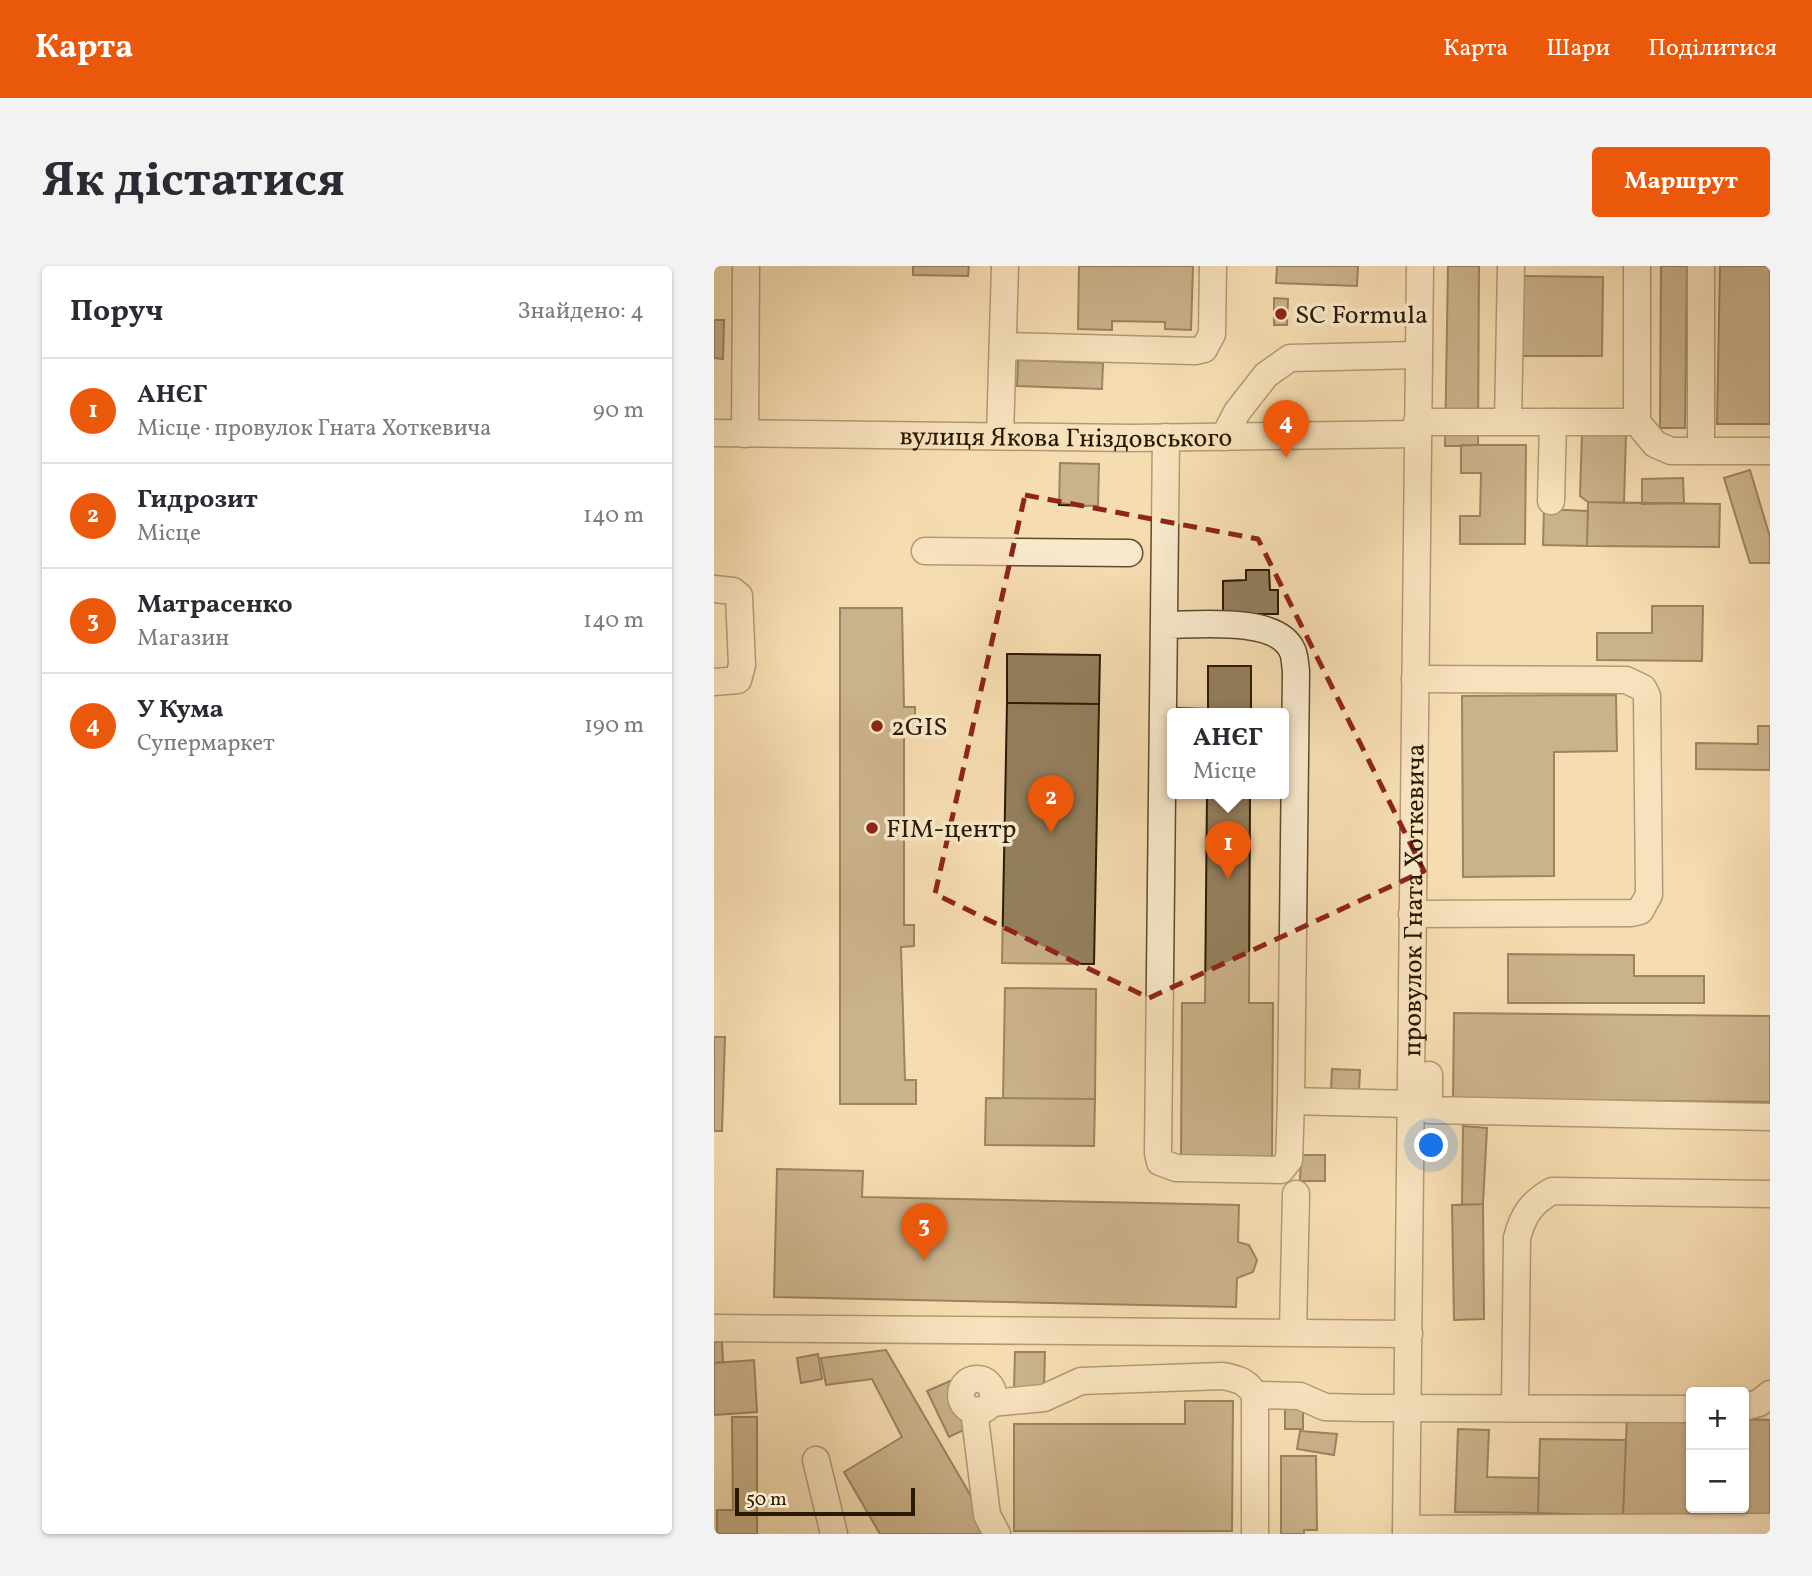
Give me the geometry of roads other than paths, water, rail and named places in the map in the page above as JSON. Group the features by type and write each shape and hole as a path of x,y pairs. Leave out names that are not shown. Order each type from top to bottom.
{"street":[{"path":"745,434 746,266"},
{"path":"1000,436 1005,266"},
{"path":"1003,346 1195,351 1204,349 1212,334 1213,266"},
{"name":"провулок Гната Хоткевича","path":"1406,1531 1410,1104 1421,914 1415,679 1420,266"},
{"path":"1508,421 1511,266"},
{"path":"1612,266 1637,266 1637,422 1662,449 1770,451"},
{"path":"1701,266 1701,451"},
{"path":"1224,437 1237,412 1266,375 1290,358 1417,355"},
{"name":"вулиця Якова Гніздовського","path":"714,433 1224,437 1508,421 1637,422"},
{"path":"1551,500 1553,422"},
{"path":"1165,625 1256,628 1276,632 1292,649 1296,684 1291,1101 1289,1160 1281,1170 1176,1168 1160,1162 1158,1153 1166,437"},
{"path":"925,551 1129,554"},
{"path":"714,589 733,591 739,596 742,665 738,680 714,682"},
{"path":"1415,679 1626,680 1643,688 1647,696 1649,895 1640,911 1421,914 1429,1110 1770,1117"},
{"path":"1291,1101 1410,1104"},
{"path":"1516,1406 1517,1238 1523,1216 1536,1200 1552,1191 1770,1194"},
{"path":"1293,1332 1296,1194"},
{"path":"714,1328 1409,1334"},
{"path":"997,1534 987,1516 987,1409 1044,1398 1072,1382 1223,1376 1239,1379 1248,1385 1255,1395 1255,1534"},
{"path":"1749,1406 1759,1403 1770,1394"},
{"path":"1255,1395 1300,1396 1325,1407 1686,1409"},
{"path":"816,1460 834,1534"},
{"path":"1406,1531 1753,1530"}],"place":[{"name":"SC Formula","path":"1281,314"},
{"name":"У Кума","path":"1286,458"},
{"name":"2GIS","path":"877,726"},
{"name":"FIM-центр","path":"872,828"},
{"name":"Гидрозит","path":"1051,833"},
{"name":"АНЄГ","path":"1228,879"},
{"name":"Матрасенко","path":"924,1261"}]}
